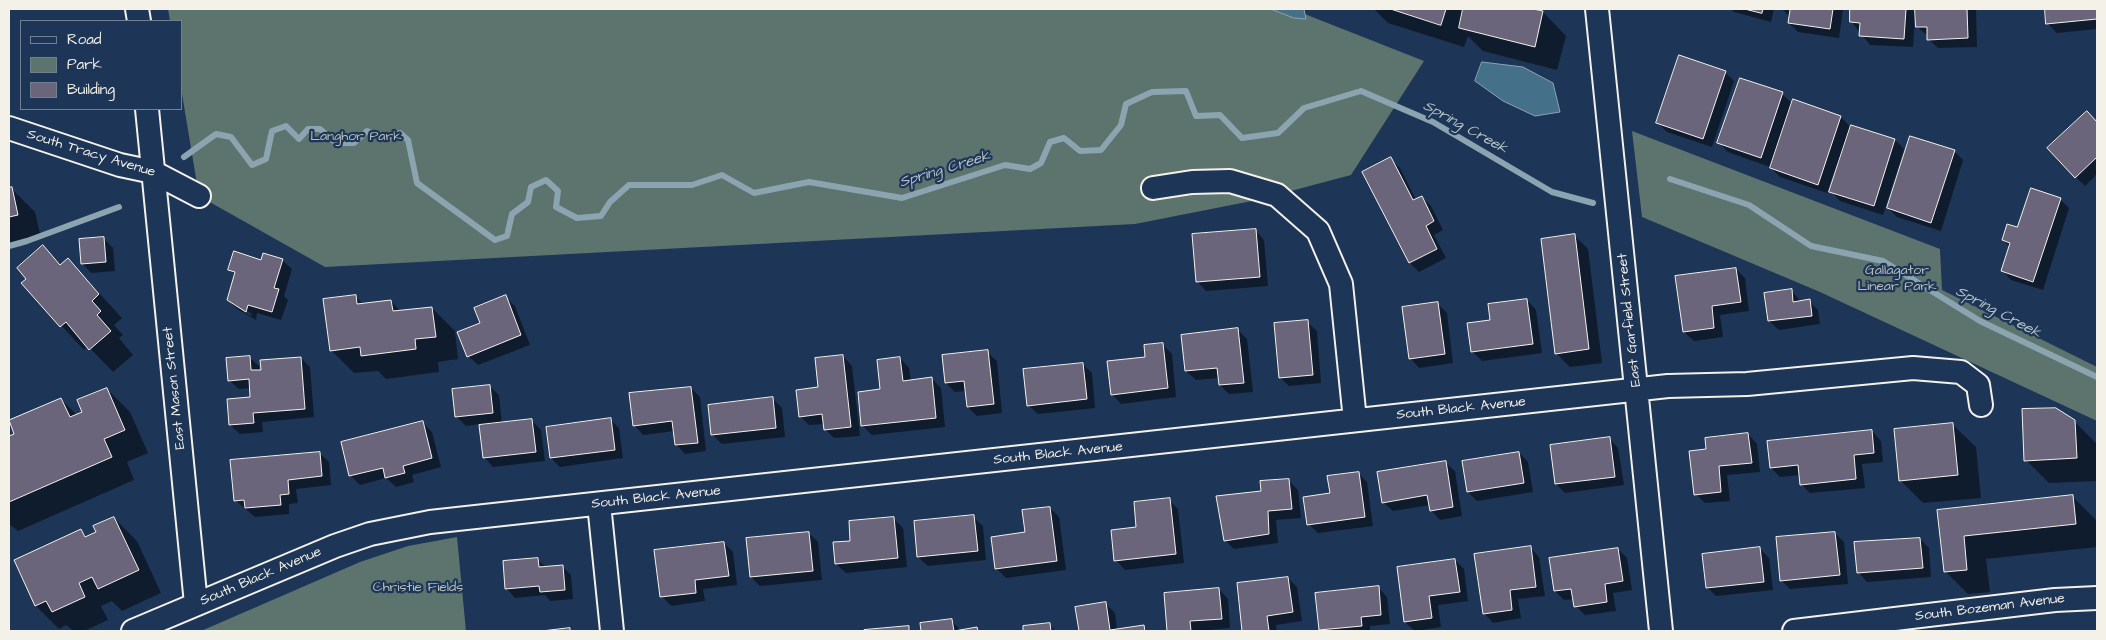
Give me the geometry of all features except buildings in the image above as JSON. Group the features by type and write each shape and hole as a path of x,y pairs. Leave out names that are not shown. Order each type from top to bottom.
{"street":[{"name":"East Garfield Street","path":"1597,9 1661,631"},
{"name":"East Mason Street","path":"147,110 196,604"},
{"name":"South Tracy Avenue","path":"9,128 120,166 154,172 199,196"},
{"path":"1153,188 1192,182 1230,181 1277,195 1318,231 1341,284 1355,420"},
{"name":"South Black Avenue","path":"133,631 335,546 370,534 430,522 1668,386 1748,384 1913,368 1961,372 1978,385 1981,405"},
{"path":"598,504 612,631"},
{"name":"South Bozeman Avenue","path":"1794,631 2055,600 2097,598"}],"green space":[{"name":"Langhor Park","path":"168,9 1292,9 1424,61 1351,175 1257,200 1135,224 325,267 199,196 182,94 182,20 170,20"},
{"name":"Gallagator Linear Park","path":"1632,131 1940,249 1942,290 2097,367 2097,421 1820,292 1642,217"},
{"name":"Christie Fields","path":"457,537 466,631 201,631 360,562 408,546"}],"water":[{"path":"1271,9 1304,9 1306,19 1294,18"},
{"path":"1482,62 1523,67 1553,83 1560,112 1535,116 1503,101 1475,81"}],"waterway":[{"name":"Spring Creek","path":"184,157 216,134 231,137 252,165 266,159 272,131 286,126 299,139 308,129 320,129 336,143 354,143 367,131 384,139 400,133 408,140 417,183 495,240 507,236 512,214 528,202 531,187 546,180 558,191 556,207 577,218 601,216 610,202 629,185 692,185 722,175 754,193 809,182 902,198 1005,165 1030,169 1041,163 1050,142 1064,138 1080,151 1101,150 1121,125 1126,104 1152,92 1186,91 1196,116 1220,115 1242,138 1278,133 1304,108 1361,91 1433,122 1552,192 1593,203"},
{"name":"Spring Creek","path":"1670,179 1749,205 1811,246 1883,261 1980,321 2097,377"},
{"name":"Spring Creek","path":"9,246 119,207"}]}
